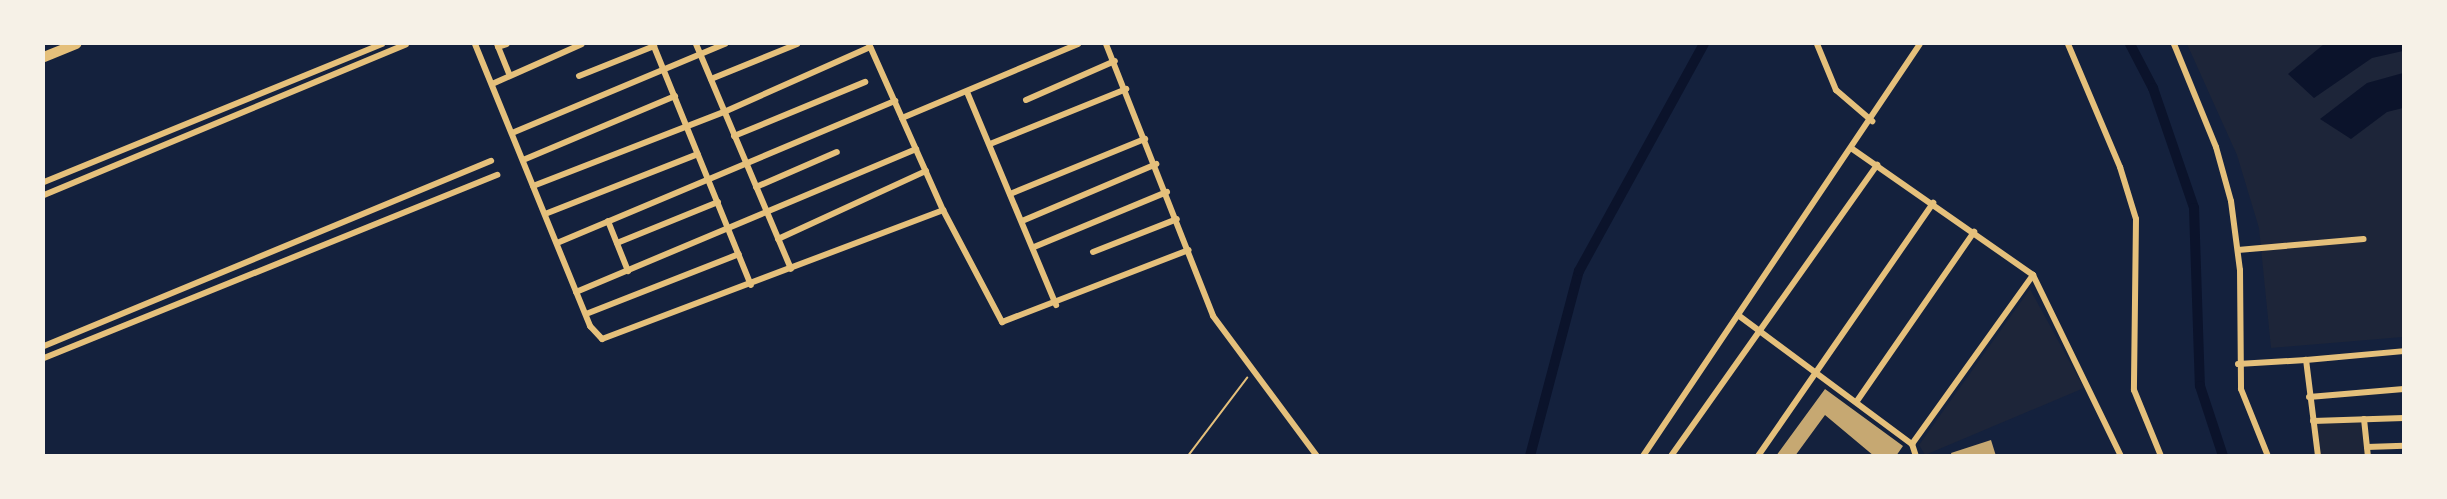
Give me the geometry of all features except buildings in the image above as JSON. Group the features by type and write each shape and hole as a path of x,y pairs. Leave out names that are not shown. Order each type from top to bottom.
{"highway":[{"path":"44,57 76,44"}],"street":[{"path":"44,182 382,44"},
{"path":"44,195 406,44"},
{"path":"475,44 595,334 615,338 943,210"},
{"path":"507,44 497,45 509,74"},
{"path":"492,84 509,74 582,44"},
{"path":"696,44 791,268"},
{"path":"512,134 663,68 725,44"},
{"path":"711,79 797,44"},
{"path":"902,118 1078,44"},
{"path":"1106,44 1156,164 1213,316 1251,372 1317,456"},
{"path":"1817,44 1836,90 1872,121"},
{"path":"1643,456 1851,148 1872,121 1920,44"},
{"path":"2068,44 2120,166 2136,219 2134,390 2161,456"},
{"path":"2174,44 2222,165 2238,250 2238,364 2247,414 2268,456"},
{"path":"579,76 654,45 751,285"},
{"path":"533,186 724,112 869,45 943,210 999,320 1056,305 1189,250"},
{"path":"1026,100 1115,61"},
{"path":"734,136 865,82"},
{"path":"990,144 1126,89"},
{"path":"967,92 1034,247 1056,305"},
{"path":"523,160 675,96"},
{"path":"557,243 894,101"},
{"path":"1010,194 1145,139"},
{"path":"1851,148 2033,275 2121,456"},
{"path":"576,292 768,215 916,149"},
{"path":"756,187 837,152"},
{"path":"545,214 698,154"},
{"path":"44,346 491,161"},
{"path":"1022,221 1156,164"},
{"path":"1671,456 1877,165"},
{"path":"778,239 926,171"},
{"path":"44,358 497,175"},
{"path":"1034,247 1167,192"},
{"path":"617,243 718,202"},
{"path":"1758,456 1933,204"},
{"path":"1093,252 1177,219"},
{"path":"608,221 628,271"},
{"path":"1857,401 1974,232"},
{"path":"2238,250 2364,239"},
{"path":"586,314 739,254"},
{"path":"1912,444 2033,275"},
{"path":"1738,315 1912,444 1916,456"},
{"path":"2238,364 2403,351"},
{"path":"2306,360 2318,456"},
{"path":"2310,397 2403,389"},
{"path":"2313,421 2403,418"},
{"path":"2364,419 2368,456"},
{"path":"2367,447 2403,446"}],"path":[{"path":"1188,456 1251,372"}],"shaded area":[{"path":"2187,44 2403,44 2403,337 2271,348 2259,228 2237,155"},
{"path":"2324,44 2403,44 2403,51 2372,58 2314,98 2288,74"},
{"path":"2403,73 2403,108 2387,112 2351,139 2320,119 2367,83"},
{"path":"2030,289 2084,388 1925,455 1919,445"},
{"path":"2362,419 2367,455 2318,455 2313,421"}],"waterway":[{"path":"1530,456 1579,271 1704,44"},
{"path":"2130,44 2153,88 2194,208 2200,386 2223,456"}]}
